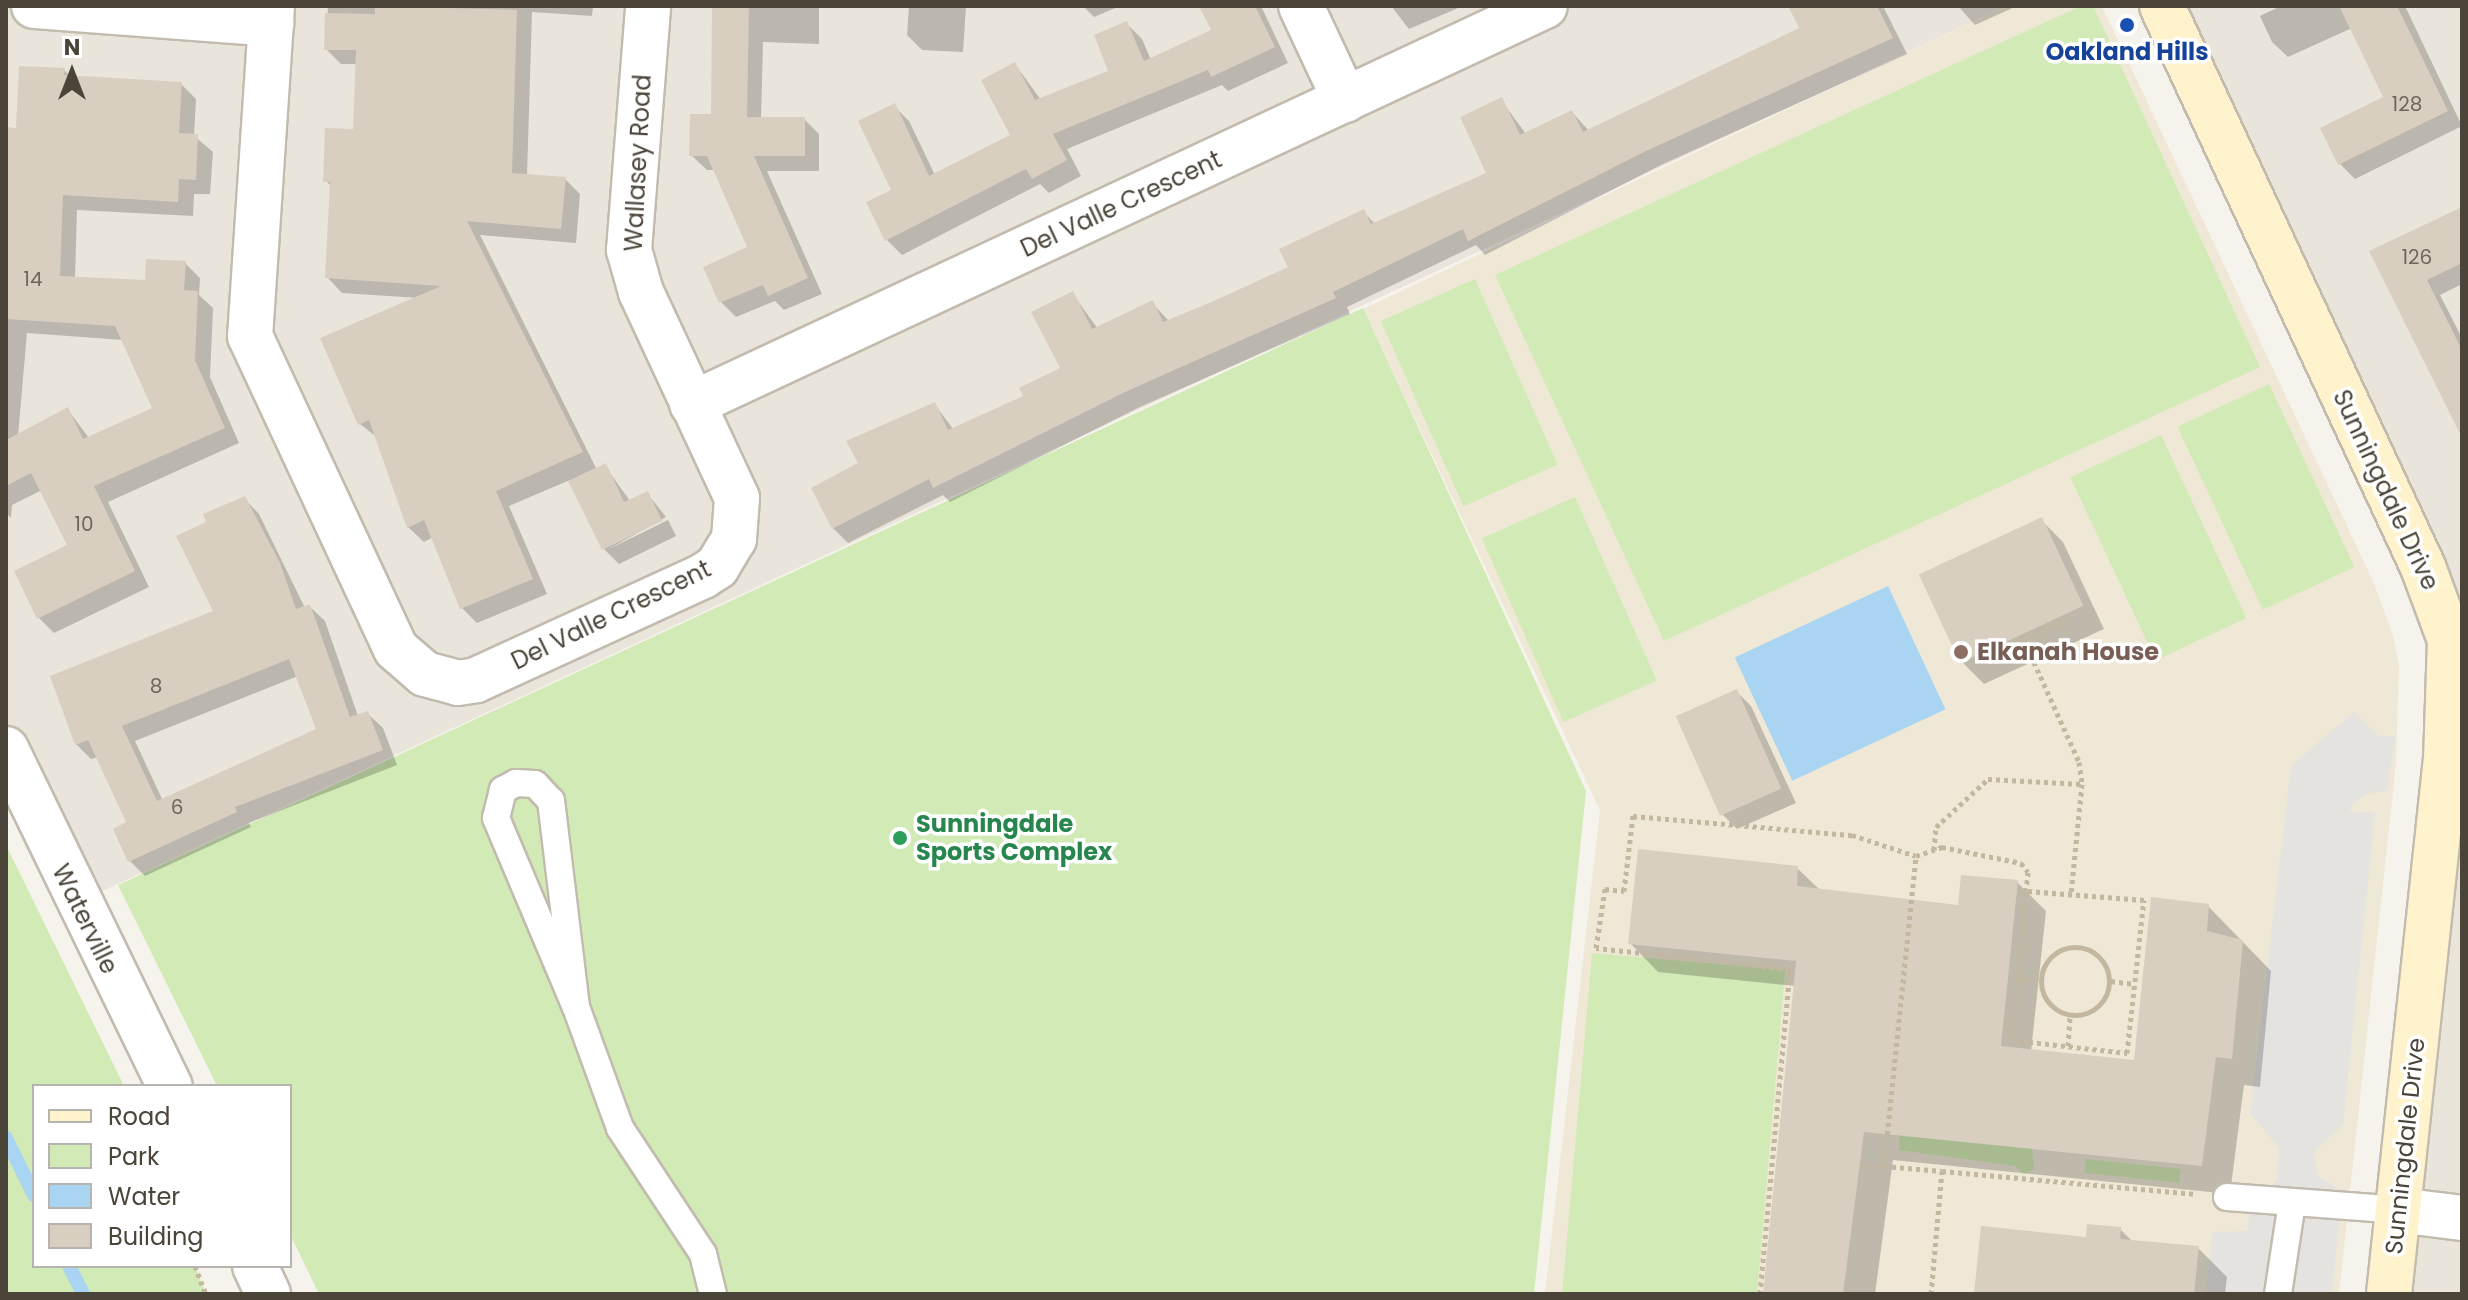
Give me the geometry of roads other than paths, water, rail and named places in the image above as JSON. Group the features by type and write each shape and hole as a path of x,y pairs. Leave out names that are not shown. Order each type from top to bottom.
{"street":[{"name":"Del Valle Crescent","path":"34,6 271,15 250,336 396,649 408,664 441,680 476,680 717,567 734,539 737,498 692,404 1545,6"},
{"name":"Wallasey Road","path":"648,6 629,250 641,292 692,404"},
{"path":"1301,6 1345,100"},
{"name":"Sunningdale Drive","path":"2162,6 2423,567 2450,640 2446,758 2389,1294"},
{"name":"Waterville","path":"6,749 169,1084"},
{"path":"2398,1210 2462,1218"},
{"path":"256,1268 268,1294"}],"lane":[{"path":"576,1007 551,801 535,784 516,783 503,790 496,818 576,1007 620,1128 703,1254 713,1294"},
{"path":"2227,1197 2398,1210"},
{"path":"2278,1294 2292,1203"}],"water":[{"path":"1888,586 1945,709 1792,781 1735,657"}],"waterway":[{"path":"6,1138 32,1191"},
{"path":"70,1268 83,1294"}],"place":[{"name":"Oakland Hills","path":"2127,25"},
{"name":"Elkanah House","path":"1961,652"},
{"name":"Sunningdale Sports Complex","path":"900,838"}]}
